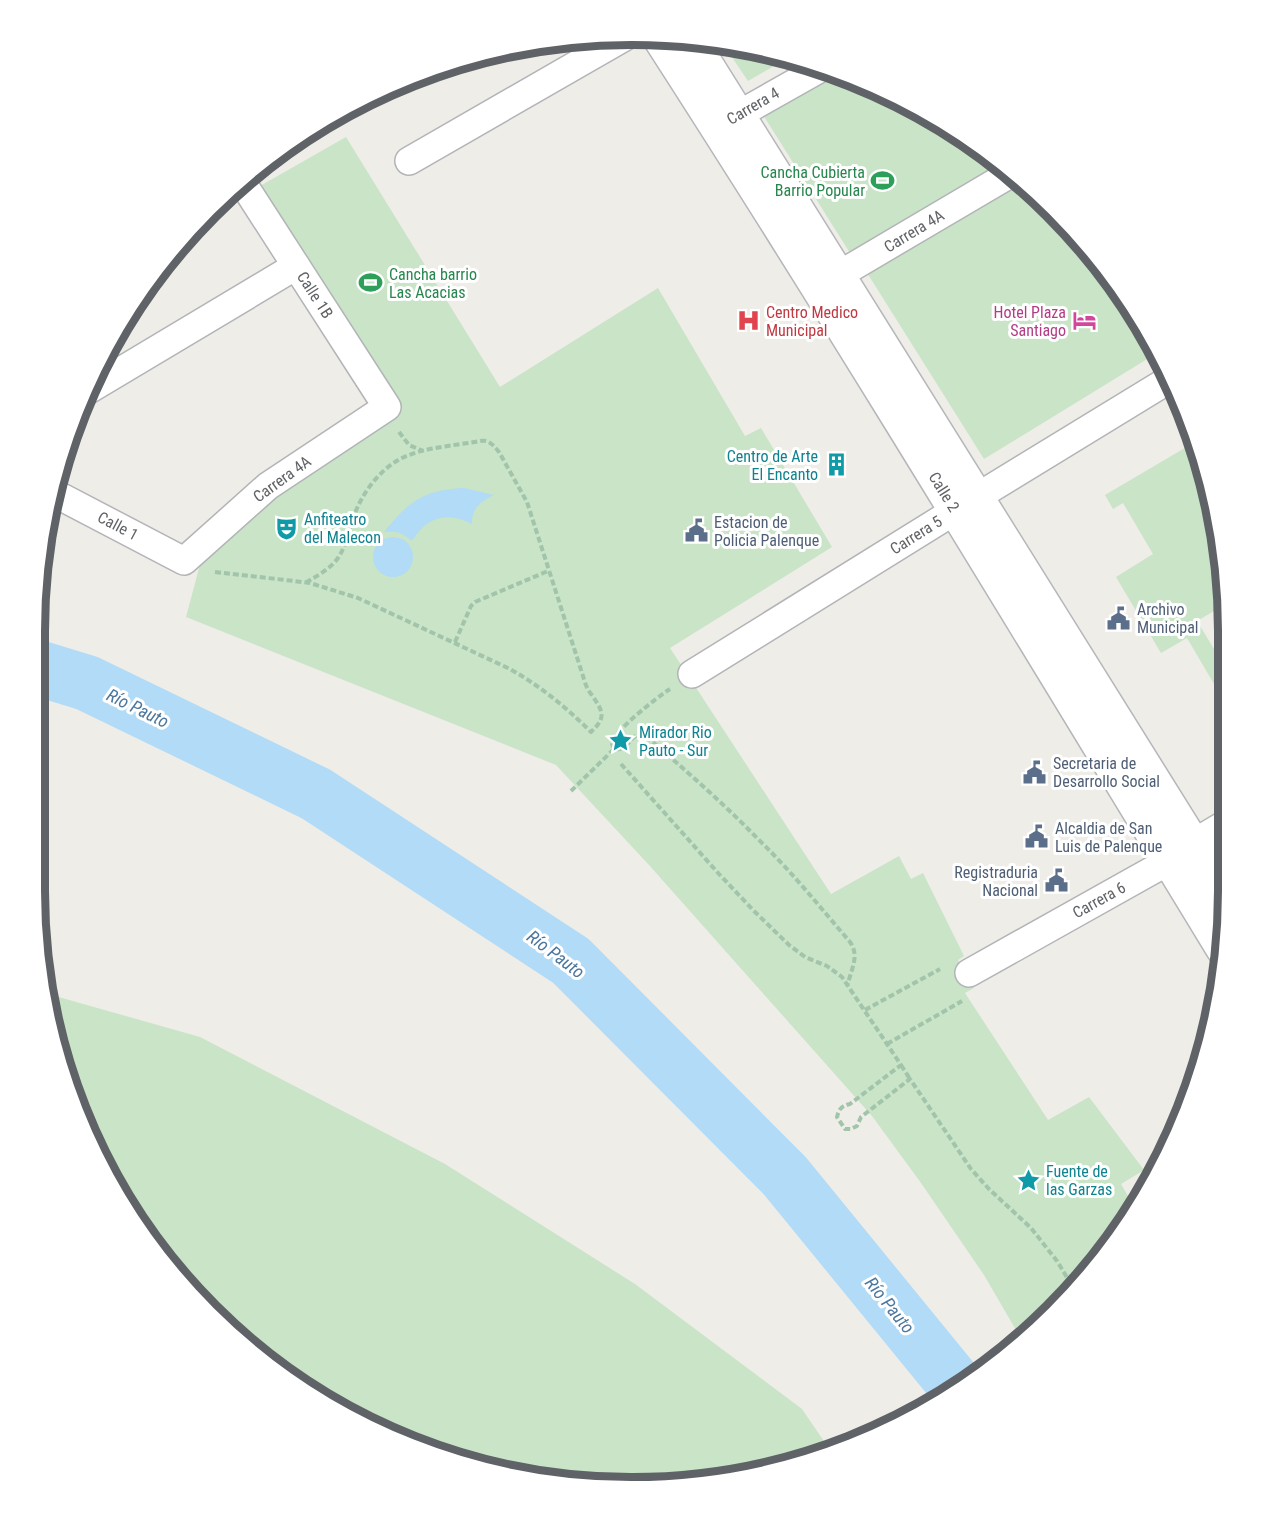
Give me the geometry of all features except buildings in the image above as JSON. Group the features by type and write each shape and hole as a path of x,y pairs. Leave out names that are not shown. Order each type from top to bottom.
{"street":[{"path":"410,161 610,46"},
{"name":"Calle 2","path":"666,46 727,121 966,504 1182,853 1216,934"},
{"name":"Calle 2","path":"695,49 727,121"},
{"name":"Carrera 4","path":"727,121 811,73"},
{"name":"Carrera 4A","path":"827,281 1003,178"},
{"name":"Calle 1B","path":"247,189 387,407"},
{"path":"100,383 296,266"},
{"name":"Carrera 5","path":"692,674 1163,383"},
{"name":"Carrera 4A","path":"184,561 268,486 387,407"},
{"name":"Calle 1","path":"61,497 184,561"},
{"name":"Carrera 6","path":"969,973 1218,832"},
{"name":"Calle 2","path":"1182,853 1218,889"}],"path":[{"path":"184,561 214,572 323,586 358,598 510,669 556,700 591,732 601,721 603,714 583,676 524,496 499,452 484,440 415,453 398,460 367,489 359,503 339,557 327,570 305,583"},
{"path":"454,642 475,602 548,571"},
{"path":"614,749 612,744 615,736 639,712 692,674"},
{"path":"571,791 614,749 622,749 637,734 642,733 721,802 759,840 853,946 855,961 848,985"},
{"path":"621,764 753,910 794,950 837,972 971,1169 989,1190 1031,1228 1069,1280"},
{"path":"901,1065 850,1104 839,1109 837,1117 845,1129 857,1126 861,1117 910,1079"}],"green space":[{"path":"729,53 778,64 748,81"},
{"path":"821,76 891,105 957,144 993,169 850,253 760,110"},
{"path":"346,137 500,387 658,288 745,436 761,428 832,547 670,648 831,894 899,856 911,879 923,873 964,956 958,960 974,988 965,993 1048,1120 1089,1097 1144,1170 1121,1184 1130,1199 1097,1248 1046,1305 1017,1332 984,1275 872,1116 649,865 556,765 186,617 202,557 262,499 400,408 260,186"},
{"path":"1008,182 1046,217 1097,274 1150,357 984,459 864,268"},
{"path":"1188,446 1207,517 1217,593 1217,609 1197,621 1218,656 1218,691 1187,638 1161,653 1116,577 1153,554 1123,503 1113,509 1105,495"},
{"path":"55,996 200,1037 445,1164 635,1284 802,1409 826,1444 746,1466 670,1476 632,1477 593,1476 517,1466 443,1446 372,1417 338,1398 274,1356 217,1305 166,1248 124,1184 105,1150 76,1079"}],"water":[{"path":"464,488 494,495 478,506 473,514 472,524 454,518 438,519 424,526 412,541 399,533 384,532 401,512 418,499 438,491"},
{"path":"393,537 407,543 413,557 407,571 393,577 379,571 373,557 379,543"}],"waterway":[{"name":"Río Pauto","path":"45,670 87,683 316,794 571,961 785,1176 952,1381"}],"place":[{"name":"Cancha Cubierta Barrio Popular","path":"883,181"},
{"name":"Cancha barrio Las Acacias","path":"371,283"},
{"name":"Centro Medico Municipal","path":"748,321"},
{"name":"Hotel Plaza Santiago","path":"1084,321"},
{"name":"Centro de Arte El Encanto","path":"836,465"},
{"name":"Anfiteatro del Malecon","path":"286,528"},
{"name":"Estacion de Policia Palenque","path":"696,531"},
{"name":"Archivo Municipal","path":"1119,618"},
{"name":"Mirador Rio Pauto - Sur","path":"621,741"},
{"name":"Secretaria de Desarrollo Social","path":"1035,772"},
{"name":"Alcaldia de San Luis de Palenque","path":"1037,837"},
{"name":"Registraduria Nacional","path":"1056,881"},
{"name":"Fuente de las Garzas","path":"1028,1180"}]}
